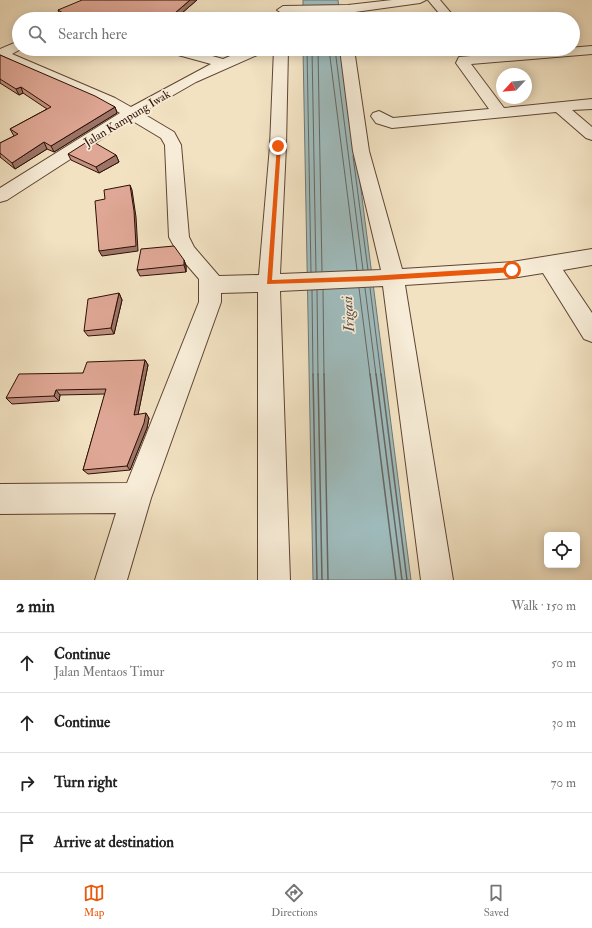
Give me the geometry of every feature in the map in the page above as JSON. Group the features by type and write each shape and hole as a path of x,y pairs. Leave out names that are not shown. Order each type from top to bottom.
{"street":[{"path":"283,10 344,9 419,0"},
{"path":"434,0 444,12"},
{"path":"12,48 1,54 110,101 164,132 173,145 179,237 187,252 209,278 210,302 136,498 111,580"},
{"path":"580,50 592,50"},
{"path":"197,56 222,63"},
{"name":"Jalan Kampung Iwak","path":"0,196 131,114 222,63 240,56"},
{"path":"274,580 278,146 281,56"},
{"path":"349,56 361,151 393,277 437,580"},
{"path":"473,56 463,63 501,114"},
{"path":"379,116 382,120 392,123 501,114 592,104"},
{"path":"560,108 592,135"},
{"path":"210,285 370,279 512,270 592,257"},
{"path":"549,265 592,332"},
{"path":"0,499 136,498"}],"water":[{"path":"303,0 338,0 339,12 303,12"},
{"name":"Irigasi","path":"303,56 344,56 411,580 313,580"}],"building":[{"path":"82,0 190,0 176,12 61,12 58,10"},
{"path":"0,55 95,96 115,107 51,146 44,142 12,163 0,153 0,143 18,134 10,129 51,107 21,87 16,89 0,79"},
{"path":"90,140 116,155 96,167 68,154"},
{"path":"130,185 134,211 136,246 99,251 95,201 105,199 104,190"},
{"path":"174,246 184,260 184,265 137,270 141,249"},
{"path":"119,293 111,328 84,331 88,299"},
{"path":"145,360 134,415 146,413 144,423 127,466 83,470 106,389 56,390 54,396 6,398 19,374 83,373 87,362"}],"route":[{"path":"278,146 269,282 286,280 370,279 512,270"}]}
